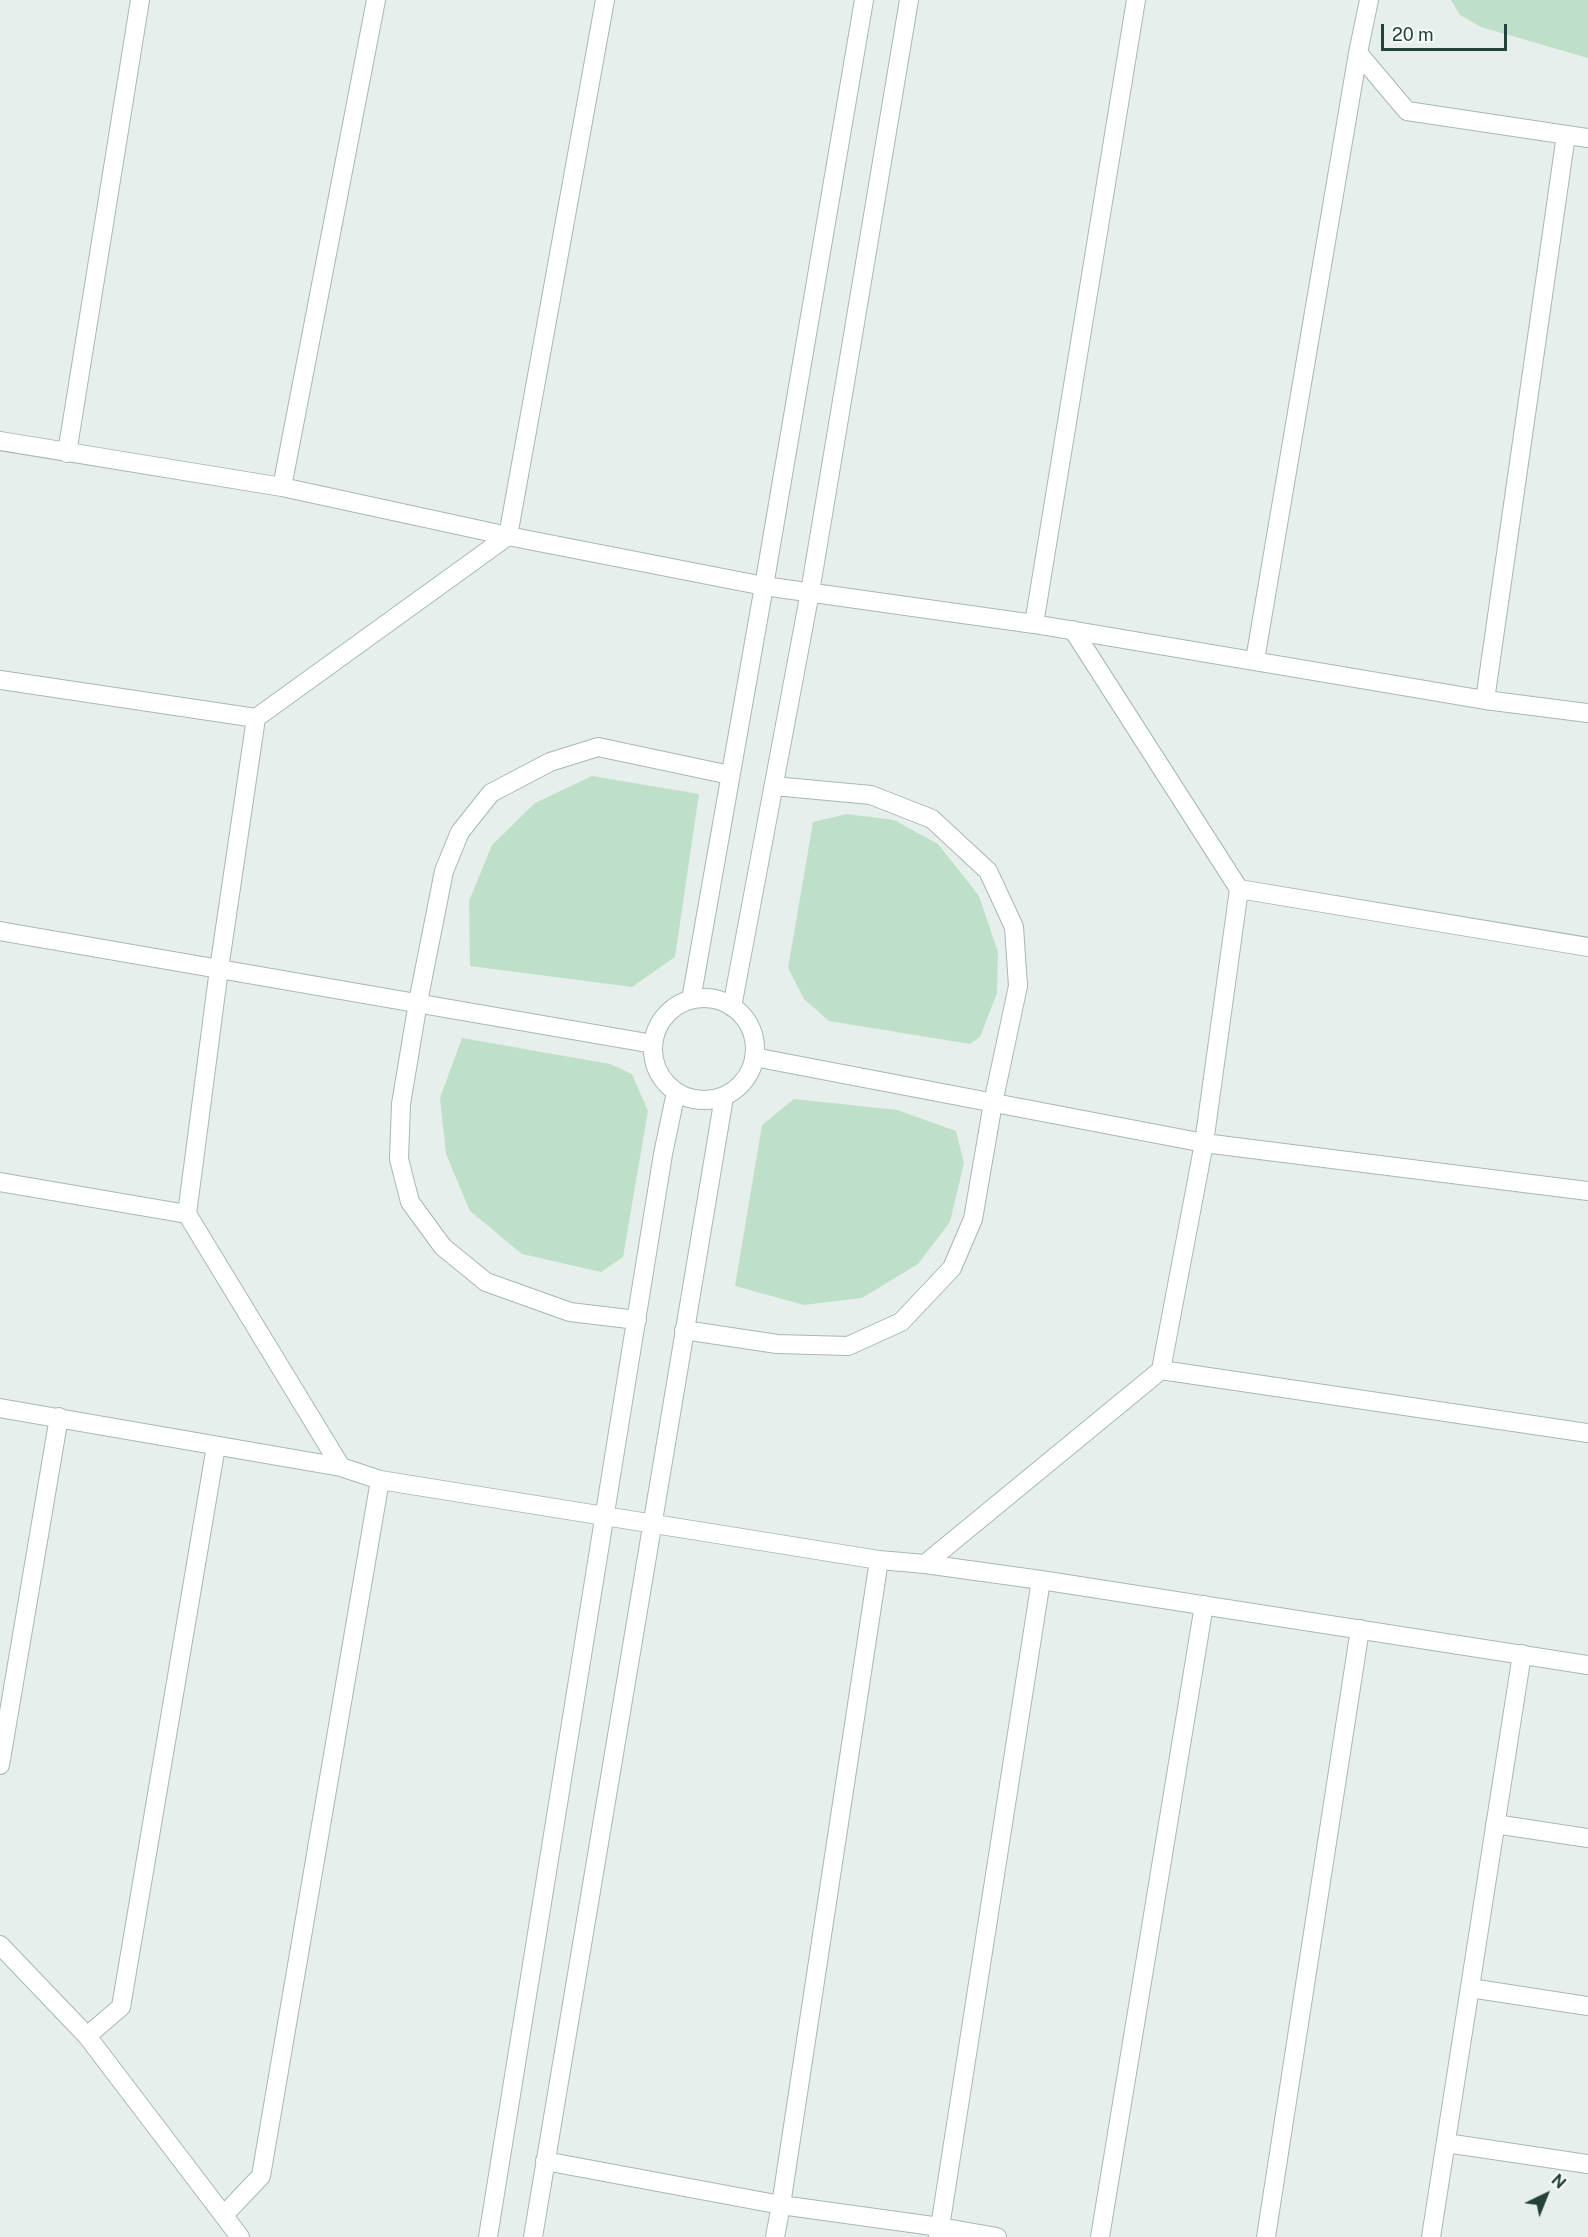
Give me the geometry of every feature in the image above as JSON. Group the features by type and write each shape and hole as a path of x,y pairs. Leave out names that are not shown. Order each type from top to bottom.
{"street":[{"path":"67,453 140,0"},
{"path":"282,487 376,0"},
{"path":"0,680 256,718 508,536 605,0"},
{"path":"691,1000 864,0"},
{"path":"732,1007 810,592 909,0"},
{"path":"1034,624 1136,0"},
{"path":"1255,660 1358,53 1369,0"},
{"path":"1358,53 1407,111 1588,138"},
{"path":"1485,700 1566,135"},
{"path":"0,441 282,487 508,536 764,586 1073,630 1485,700 1588,714"},
{"path":"925,1564 1161,1370 1204,1143 1239,889 1073,630"},
{"path":"256,718 219,969 187,1214 341,1467"},
{"path":"637,1320 570,1312 486,1282 443,1247 410,1202 399,1159 401,1104 418,1002 444,871 460,832 491,793 550,762 598,747 730,775"},
{"path":"684,1330 777,1344 848,1346 901,1322 952,1268 973,1220 993,1103 1018,986 1014,927 988,871 932,819 871,795 774,786"},
{"path":"1239,889 1588,947"},
{"path":"0,931 653,1044"},
{"path":"705,998 720,1001 732,1007 746,1021 754,1038 754,1057 748,1074 738,1087 724,1097 707,1100 690,1099 676,1092 662,1079 654,1062 653,1044 659,1024 673,1009 691,1000 705,998"},
{"path":"754,1057 1204,1143 1588,1191"},
{"path":"488,2237 663,1154 676,1092"},
{"path":"533,2237 724,1097"},
{"path":"0,1182 187,1214"},
{"path":"1161,1370 1588,1433"},
{"path":"0,1408 341,1467 380,1479 879,1560 1041,1580 1588,1665"},
{"path":"0,1765 59,1417"},
{"path":"87,2036 121,2007 216,1446"},
{"path":"224,2215 261,2176 380,1479"},
{"path":"775,2237 879,1560"},
{"path":"939,2232 1041,1580"},
{"path":"1100,2237 1204,1605"},
{"path":"1266,2237 1360,1629"},
{"path":"1431,2237 1522,1654"},
{"path":"1495,1824 1588,1838"},
{"path":"0,1945 87,2036 240,2237"},
{"path":"1470,1988 1588,2006"},
{"path":"1446,2143 1588,2164"},
{"path":"545,2161 939,2232 997,2237"}],"green space":[{"path":"1451,0 1588,0 1588,58 1481,27 1460,15"},
{"path":"592,776 699,794 675,957 632,987 470,966 469,901 492,845 535,803"},
{"path":"847,814 894,820 938,844 979,896 998,952 997,993 980,1037 970,1044 829,1021 804,999 788,968 813,822"},
{"path":"462,1038 610,1064 632,1074 648,1111 623,1257 601,1272 522,1254 470,1211 446,1154 440,1098"},
{"path":"794,1099 897,1110 956,1131 964,1163 950,1222 918,1264 862,1298 804,1305 735,1286 762,1125"}]}
